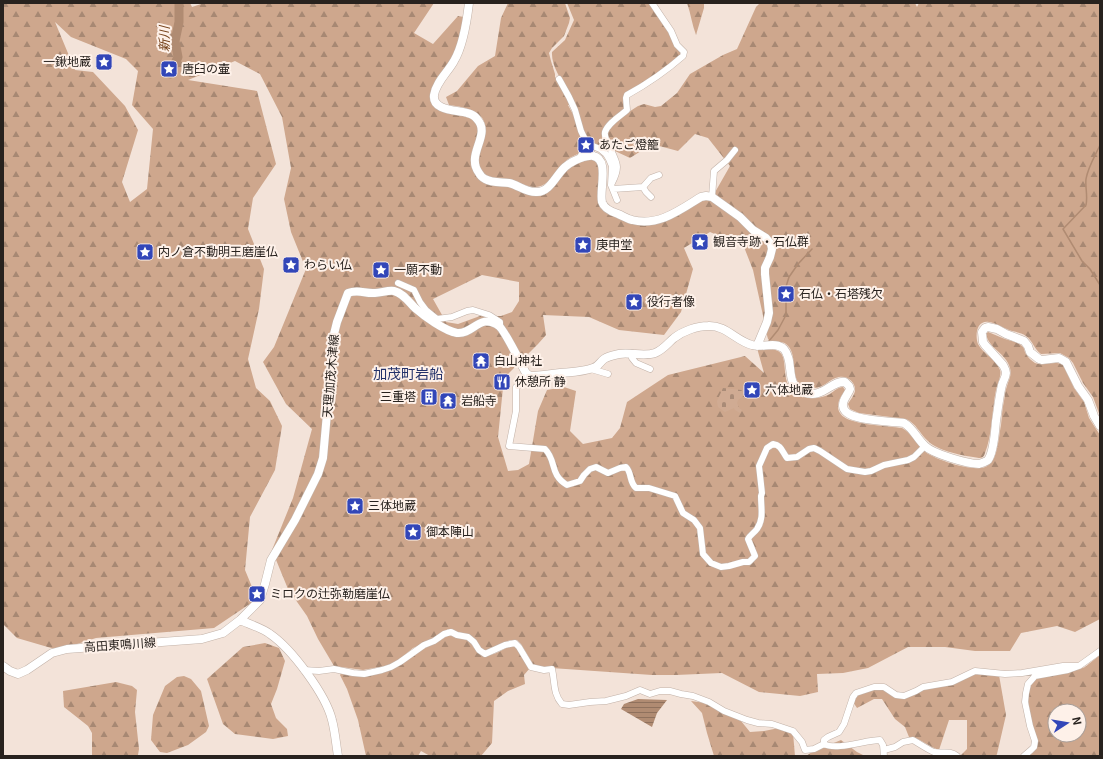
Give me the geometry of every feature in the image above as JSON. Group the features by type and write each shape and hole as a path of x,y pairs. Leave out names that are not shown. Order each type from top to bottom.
{"main road":[{"path":"469,3 459,51 436,88 434,96 440,107 467,113 478,120 481,125 482,130 474,160 478,172 484,179 516,185 530,192 536,193 543,192 564,168 573,161 580,158 593,156 599,159 602,164 602,203 607,210 632,220 650,222 660,220 701,197 712,197 740,217 753,230 766,238 771,244 772,249 765,274 769,313 757,346"},
{"name":"天理加茂木津線","path":"240,620 260,600 271,560 295,520 318,474 324,450 332,342 337,322 348,293 355,290 375,293 393,291 404,296 427,318 445,329 457,333 465,332 485,321 493,322 500,327"},
{"path":"500,327 526,373 530,376 591,369 597,367 605,358 621,354 656,353 675,337 688,330 700,326 719,327 746,343 757,346 774,345 780,346 784,349 788,356 792,381 794,386 799,390 809,393 817,393 827,390 838,383 845,382 850,389 843,403 843,408 847,414 858,418 906,424 925,446 932,450 955,459 979,464 984,462 989,457 995,434 999,402 1006,372 1003,364 983,342 982,332 988,327 1021,339 1028,346 1030,352 1038,359 1059,358 1066,362 1069,365 1078,386 1088,400 1094,416 1100,426"},
{"path":"240,620 270,633 294,657 304,670 321,694 328,709 332,720 338,756"},
{"name":"高田東鳴川線","path":"3,666 18,674 27,670 52,653 67,649 202,639 223,633 240,620"}],"street":[{"path":"612,187 617,166 605,134 608,128 627,110 627,95 640,88 662,72 683,56 684,52 677,45 671,31 652,3"},
{"path":"559,79 572,103 581,131 593,156"},
{"path":"580,158 585,145 588,144"},
{"path":"588,144 600,149 609,159 612,166 612,187 617,200"},
{"path":"712,197 714,171 727,160 735,150"},
{"path":"612,187 643,186 651,178 659,175"},
{"path":"643,186 651,197"},
{"path":"398,283 414,290 426,310 437,319 452,317 468,310 473,310 489,315 500,322 500,327"},
{"path":"632,353 632,358 636,363 650,369"},
{"path":"591,369 608,374"},
{"path":"530,376 516,387 516,411 509,446 545,448 552,459 554,470 560,481 567,486 580,481 590,469 596,467 608,473 626,467 629,470 632,485 636,488 649,488 675,496 684,513 694,520 700,528 703,554 711,562 722,567 749,562 755,556 748,539 749,536 755,532 762,518 762,493 759,466 767,448 773,444 782,448 787,458 797,457 809,449 814,448 847,469 866,472 884,465 908,460 925,446"},
{"path":"304,670 319,671 334,669 364,674 382,670 391,667 424,645 434,641 444,634 451,632 468,637 474,642 479,650 485,654 505,645 515,643 531,667 544,670 552,669 555,691 558,700 562,704 569,705 590,702 606,702 640,690 650,694 660,691 670,691 693,696 709,702 724,711 747,720 758,723 772,724 793,731 802,742 805,750 814,749 824,744 824,740 839,732 844,724 852,697 856,693 874,687 884,687 896,694 904,696 916,692 923,687 952,682 975,671 1005,674 1022,673 1063,666 1079,666"},
{"path":"1024,756 1034,747 1035,741 1030,726 1026,702 1028,684 1035,676 1068,670 1079,666 1100,651"},
{"path":"824,744 831,747 880,740 883,745 884,753 903,742 913,740 930,750 955,754 957,756"}],"green space":[{"path":"3,3 190,3 192,7 204,3 434,3 414,33 433,44 458,16 464,17 456,50 433,103 471,118 478,126 477,137 472,151 471,166 475,174 482,182 515,188 536,196 544,195 567,170 575,164 592,159 597,162 600,168 598,183 599,205 605,212 614,216 650,225 661,223 702,200 711,200 765,241 768,249 764,320 753,270 744,247 710,232 684,248 693,269 681,312 664,335 619,330 589,317 543,315 546,335 504,378 498,437 508,471 518,470 529,464 538,411 547,390 564,387 576,391 570,431 583,444 612,438 620,428 627,402 668,375 745,356 764,373 757,348 776,350 782,355 788,383 791,390 798,395 809,398 820,398 830,394 838,388 843,387 845,390 839,400 838,407 840,413 849,420 902,428 911,435 923,450 934,457 959,466 983,468 991,463 997,450 1005,392 1011,373 1005,358 990,344 986,334 988,332 1020,345 1024,348 1028,357 1035,363 1056,363 1063,365 1074,388 1084,402 1089,418 1100,435 1100,619 1075,632 1057,626 1021,633 1010,651 975,651 945,647 908,647 868,668 843,673 817,674 818,692 800,696 759,692 722,673 652,675 537,667 533,664 517,640 510,640 486,651 456,632 448,629 432,640 413,648 395,663 363,670 334,666 318,639 307,616 288,589 272,550 293,498 312,429 286,404 263,362 274,347 306,269 291,232 284,199 291,168 282,117 260,74 235,61 188,80 257,91 276,164 253,198 248,229 264,269 259,309 248,359 256,388 270,401 282,426 275,470 250,517 245,570 257,599 214,628 96,638 58,650 17,638 3,624","holes":["55,22 71,37 126,59 138,71 132,105 153,129 147,189 130,202 122,182 138,130 125,106 93,72 75,70","482,275 519,282 519,301 512,312 501,316 480,316 458,324 446,322 433,299"]},
{"path":"508,3 565,3 570,18 564,36 549,53 555,77 571,105 568,105 585,140 580,153 568,159 545,184 537,187 511,180 495,179 487,176 480,168 479,158 485,126 481,117 470,110 449,105 446,97 457,91 478,66 495,56 501,18"},
{"path":"567,3 651,3 668,28 682,54 664,70 625,94 625,109 604,129 613,163 590,143 581,124 570,92 560,77 553,62 552,52 565,40 574,20"},
{"path":"687,3 704,3 704,8 696,35 690,11"},
{"path":"760,3 915,3 917,7 919,3 1100,3 1100,416 1093,397 1069,358 1060,353 1041,354 1024,335 989,322 981,323 979,326 977,341 980,348 998,366 1000,375 996,390 991,431 985,454 981,458 959,454 932,445 913,423 906,419 859,413 850,409 848,404 854,395 855,388 848,378 835,378 816,388 802,386 798,382 790,348 782,342 773,342 768,339 766,331 768,268 775,250 755,228 714,194 730,166 708,138 695,134 678,151 652,144 630,158 615,151 607,136 608,130 621,117 638,106 644,104 655,107 661,106 677,93 690,74 723,55 737,49 756,7"},
{"path":"723,388 741,390 745,393 745,395 738,400 737,403 739,408 742,410 740,413 734,408 725,412 718,407 717,401"},
{"path":"449,635 467,640 479,653 484,655 493,654 514,645 530,668 524,675 525,684 508,691 494,701 492,743 481,756 430,756 421,751 418,756 366,756 358,720 347,689 340,675 342,672 391,670 416,652"},
{"path":"265,643 279,648 285,661 271,704 276,718 287,729 288,736 273,739 235,734 223,724 207,679 243,647"},
{"path":"1100,655 1100,756 1027,756 1034,750 1028,697 1029,687 1034,679 1085,667"},
{"path":"979,673 999,675 1006,715 996,756 960,756 967,749 967,720 949,720 939,750 913,737 909,737 905,727 895,719 882,699 874,699 857,708 853,702 855,696 882,688 898,697"},
{"path":"184,676 191,679 201,691 209,726 206,732 188,745 167,753 160,752 151,740 153,715 165,686 177,677"},
{"path":"116,682 132,686 137,690 135,712 139,749 138,755 92,756 92,733 88,726 64,707 63,691"},
{"path":"691,701 713,704 741,721 750,732 779,728 793,733 795,756 714,756 702,713"},
{"path":"841,740 865,756 806,756 812,752"}],"shaded area":[{"path":"638,699 667,700 657,713 652,727 621,709 624,704"}],"waterway":[{"name":"新川","path":"170,74 178,57 175,41 179,22 179,3"},
{"path":"1100,145 1087,175 1086,205 1063,229 1082,261 1090,269 1100,285"},
{"path":"769,341 778,330 786,315 784,293 789,277 798,264 812,249"}],"place":[{"name":"一鍬地蔵","path":"104,62"},
{"name":"唐臼の壷","path":"169,69"},
{"name":"あたご燈籠","path":"586,145"},
{"name":"観音寺跡・石仏群","path":"700,242"},
{"name":"庚申堂","path":"583,245"},
{"name":"内ノ倉不動明王磨崖仏","path":"145,252"},
{"name":"わらい仏","path":"291,265"},
{"name":"一願不動","path":"381,270"},
{"name":"石仏・石塔残欠","path":"786,294"},
{"name":"役行者像","path":"634,302"},
{"name":"白山神社","path":"481,361"},
{"name":"休憩所 静","path":"502,382"},
{"name":"六体地蔵","path":"752,390"},
{"name":"三重塔","path":"429,397"},
{"name":"岩船寺","path":"448,401"},
{"name":"三体地蔵","path":"355,506"},
{"name":"御本陣山","path":"413,532"},
{"name":"ミロクの辻弥勒磨崖仏","path":"257,594"}],"district":[{"name":"加茂町岩船","path":"408,374"}]}
